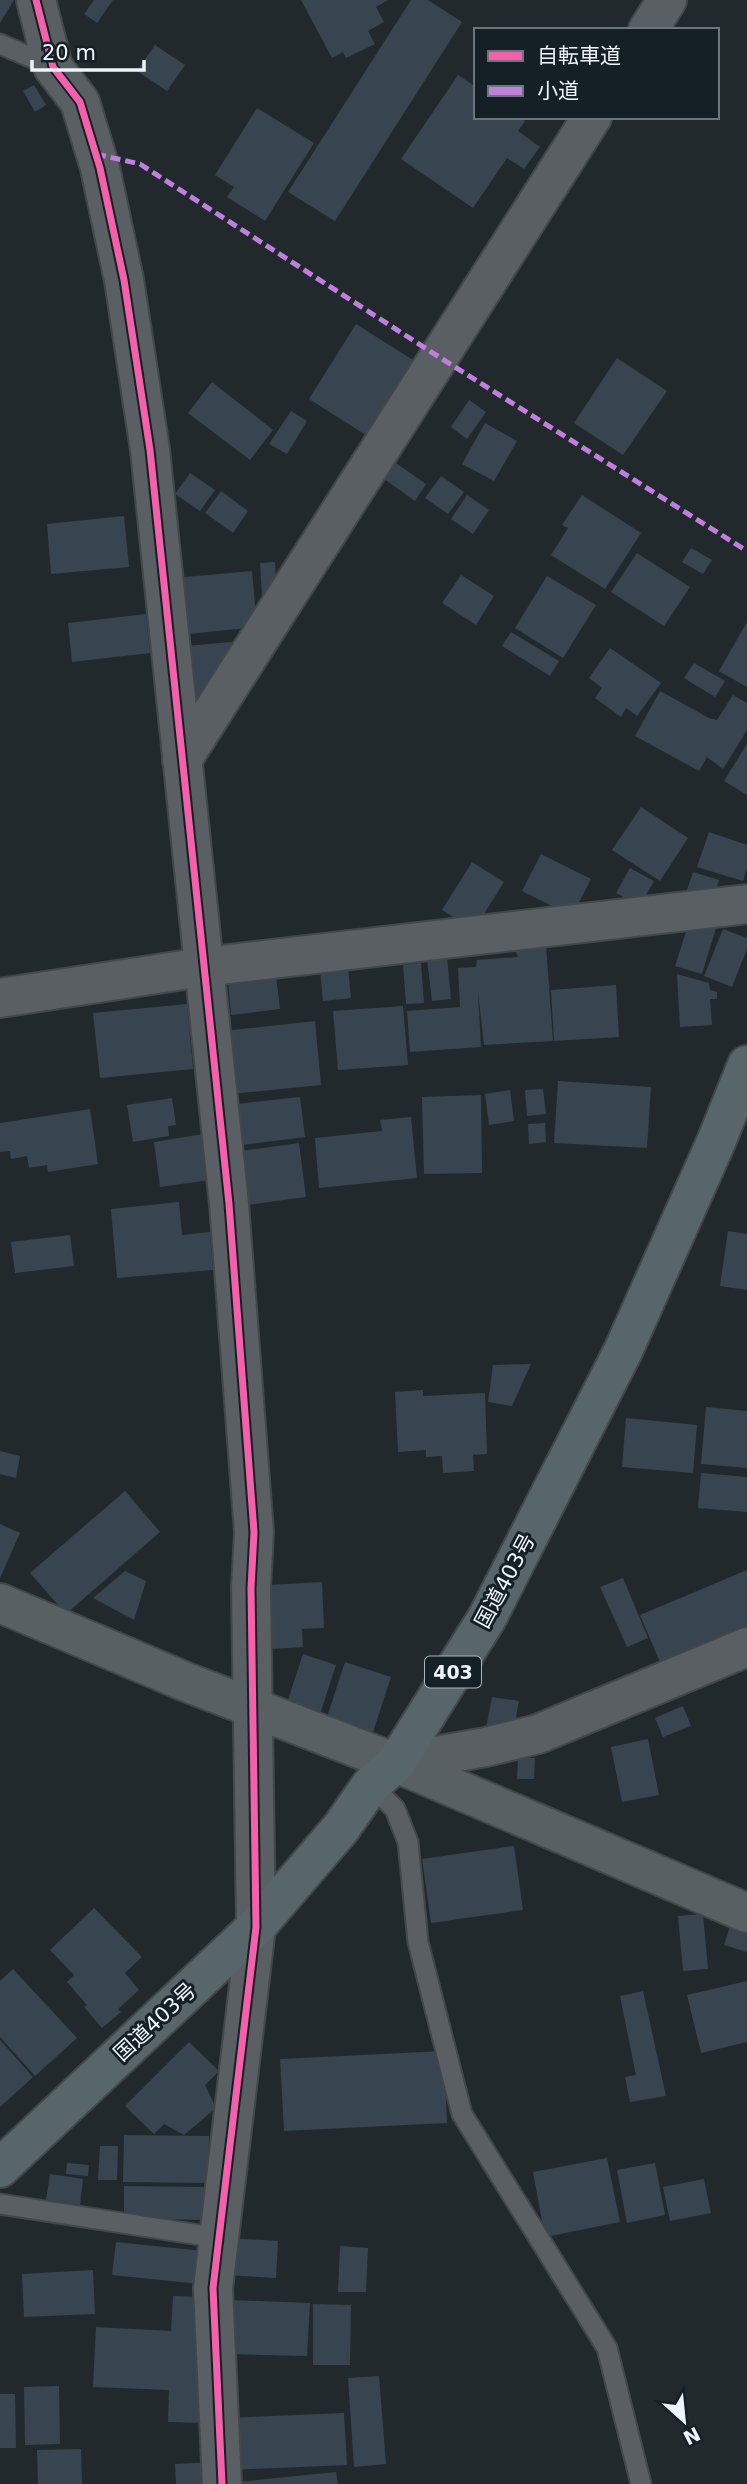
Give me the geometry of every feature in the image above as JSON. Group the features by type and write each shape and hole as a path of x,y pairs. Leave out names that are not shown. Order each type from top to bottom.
{"highway":[{"name":"国道403号","path":"0,2168 256,1927 384,1774 488,1618 623,1351 716,1142 747,1065"}],"street":[{"path":"36,0 53,67 79,102 100,168 124,280 150,450 229,1204 254,1532 251,1588 255,1709 256,1927 213,2288 222,2484"},
{"path":"649,28 667,0"},
{"path":"182,760 591,119"},
{"path":"0,998 203,967 747,904"},
{"path":"0,1603 255,1709 384,1774 747,1913"},
{"path":"384,1774 538,1734 747,1647"}],"lane":[{"path":"0,44 53,67"},
{"path":"384,1774 408,1842 418,1942 462,2114 607,2348 641,2484"},
{"path":"0,2204 219,2238"}],"building":[{"path":"0,0 14,0 0,23"},
{"path":"94,0 113,0 97,23 84,14"},
{"path":"301,0 388,0 376,7 384,22 368,31 375,44 346,58 343,52 332,58"},
{"path":"411,0 428,0 462,22 335,221 288,192"},
{"path":"155,45 185,65 167,91 137,71"},
{"path":"458,75 474,86 474,119 522,119 525,121 518,131 540,147 524,169 507,158 473,208 401,159"},
{"path":"34,85 46,105 35,112 23,91"},
{"path":"257,108 314,143 265,221 227,197 234,187 215,175"},
{"path":"356,324 416,362 369,437 309,399"},
{"path":"617,358 667,391 623,455 574,423"},
{"path":"212,382 273,430 250,460 188,413"},
{"path":"469,400 486,412 467,439 451,427"},
{"path":"291,411 307,421 287,454 269,444"},
{"path":"485,423 517,441 494,481 462,464"},
{"path":"396,463 426,484 415,501 384,479"},
{"path":"190,473 215,490 200,511 175,494"},
{"path":"441,476 464,492 448,514 425,498"},
{"path":"221,491 248,511 233,533 205,513"},
{"path":"467,495 489,510 473,534 451,519"},
{"path":"582,495 641,533 605,589 551,555 568,528 562,525"},
{"path":"124,516 129,567 51,574 47,524"},
{"path":"691,548 712,560 703,574 682,562"},
{"path":"637,553 690,587 664,626 611,592"},
{"path":"275,562 277,595 262,596 260,563"},
{"path":"252,571 257,627 179,635 174,578"},
{"path":"461,575 494,596 476,625 442,603"},
{"path":"547,576 596,605 563,658 515,628"},
{"path":"146,614 150,653 72,662 68,623"},
{"path":"747,622 747,687 719,671"},
{"path":"511,632 559,661 550,676 502,646"},
{"path":"232,642 234,673 211,675 213,701 190,703 186,646"},
{"path":"610,648 661,683 637,716 626,708 621,717 595,698 602,688 589,678"},
{"path":"694,663 725,681 715,697 684,678"},
{"path":"660,691 717,720 733,695 747,703 747,730 723,769 707,757 699,771 635,736"},
{"path":"747,744 747,795 724,781"},
{"path":"641,807 688,838 660,881 612,850"},
{"path":"709,832 747,845 747,868 743,881 697,867"},
{"path":"541,854 591,879 572,916 522,891"},
{"path":"472,862 504,882 474,930 442,910"},
{"path":"630,868 654,881 640,906 616,893"},
{"path":"693,872 719,880 712,904 685,896"},
{"path":"716,928 702,974 675,966 686,932"},
{"path":"723,929 747,938 747,949 732,987 704,976"},
{"path":"546,945 553,1041 484,1045 478,992 481,1047 410,1052 407,1011 460,1007 458,968 476,967 477,960 518,957 514,948"},
{"path":"447,957 451,999 432,1001 427,959"},
{"path":"421,963 424,1003 406,1004 403,965"},
{"path":"348,967 351,998 323,1001 320,970"},
{"path":"677,974 709,983 710,990 717,992 717,999 710,999 712,1025 680,1027"},
{"path":"276,976 280,1009 231,1015 228,981"},
{"path":"616,985 619,1037 554,1041 551,990"},
{"path":"187,1004 193,1069 100,1078 93,1013"},
{"path":"403,1006 408,1065 338,1070 333,1011"},
{"path":"315,1021 321,1085 230,1094 224,1031"},
{"path":"558,1081 651,1087 647,1148 554,1143"},
{"path":"543,1089 546,1114 527,1116 525,1090"},
{"path":"510,1090 514,1121 489,1125 485,1094"},
{"path":"481,1095 482,1173 424,1174 422,1097"},
{"path":"300,1097 305,1137 241,1145 236,1104"},
{"path":"172,1098 176,1125 168,1126 169,1136 133,1142 127,1105"},
{"path":"90,1109 98,1164 48,1172 47,1165 29,1168 27,1156 11,1159 10,1151 0,1152 0,1123"},
{"path":"411,1117 417,1178 319,1188 315,1138 382,1131 380,1120"},
{"path":"545,1123 546,1142 529,1144 528,1124"},
{"path":"203,1134 210,1180 160,1187 154,1142"},
{"path":"299,1143 306,1197 240,1206 233,1152"},
{"path":"179,1202 182,1235 210,1232 213,1270 117,1278 111,1209"},
{"path":"728,1231 747,1234 747,1290 720,1286"},
{"path":"70,1235 74,1266 15,1273 11,1242"},
{"path":"531,1364 512,1406 488,1402 493,1365"},
{"path":"423,1390 423,1396 485,1393 487,1454 473,1455 474,1471 443,1473 442,1456 426,1457 426,1450 398,1452 395,1392"},
{"path":"706,1407 747,1411 747,1468 701,1464"},
{"path":"626,1418 697,1425 693,1473 622,1467"},
{"path":"0,1451 20,1456 16,1478 0,1474"},
{"path":"701,1473 747,1477 747,1512 698,1508"},
{"path":"125,1491 160,1532 66,1614 30,1573"},
{"path":"0,1524 20,1533 0,1578"},
{"path":"747,1570 747,1632 662,1677 656,1663 660,1662 640,1615"},
{"path":"125,1571 146,1581 134,1620 93,1598"},
{"path":"623,1578 648,1638 627,1647 600,1587"},
{"path":"322,1582 324,1628 302,1629 303,1647 270,1649 267,1585"},
{"path":"303,1654 336,1665 319,1717 286,1706"},
{"path":"345,1662 391,1677 373,1732 327,1717"},
{"path":"492,1697 519,1701 513,1733 486,1728"},
{"path":"683,1706 691,1726 663,1737 655,1718"},
{"path":"648,1739 659,1795 622,1802 611,1747"},
{"path":"518,1758 535,1758 534,1779 517,1779"},
{"path":"514,1846 523,1910 431,1923 422,1859"},
{"path":"94,1908 142,1957 125,1973 139,1990 118,2009 121,2012 102,2028 67,1982 74,1975 50,1950"},
{"path":"703,1914 708,1969 683,1971 678,1916"},
{"path":"730,1926 747,1931 747,1952 724,1945"},
{"path":"13,1969 77,2038 35,2076 0,2037 0,1981"},
{"path":"747,1981 747,2042 701,2053 687,1995"},
{"path":"643,1991 666,2096 630,2102 625,2077 636,2075 620,1996"},
{"path":"0,2040 33,2077 0,2107"},
{"path":"189,2042 219,2071 205,2085 216,2108 184,2135 164,2124 154,2134 125,2106"},
{"path":"444,2051 447,2123 284,2131 280,2059"},
{"path":"124,2135 209,2136 208,2183 123,2182"},
{"path":"100,2146 118,2146 117,2180 98,2180"},
{"path":"607,2158 620,2222 545,2237 533,2172"},
{"path":"67,2163 89,2165 88,2176 66,2174"},
{"path":"655,2163 665,2215 627,2223 617,2170"},
{"path":"50,2174 83,2179 80,2205 46,2200"},
{"path":"704,2179 711,2213 670,2221 663,2187"},
{"path":"124,2186 204,2187 203,2220 124,2218"},
{"path":"227,2238 278,2241 276,2278 224,2275"},
{"path":"116,2242 203,2251 200,2284 112,2275"},
{"path":"340,2246 368,2248 366,2292 338,2292"},
{"path":"93,2270 95,2314 24,2317 22,2274"},
{"path":"173,2296 207,2297 203,2423 168,2422 169,2390 93,2387 96,2327 171,2331"},
{"path":"231,2300 310,2303 307,2356 229,2354"},
{"path":"313,2304 351,2305 350,2365 313,2365"},
{"path":"379,2376 386,2464 354,2467 348,2378"},
{"path":"59,2386 60,2444 25,2445 24,2387"},
{"path":"0,2394 15,2394 16,2448 0,2448"},
{"path":"344,2413 347,2465 227,2470 225,2418"},
{"path":"81,2449 82,2484 38,2484 37,2450"},
{"path":"212,2462 212,2484 176,2484 175,2464"},
{"path":"336,2472 338,2484 238,2484 238,2482"}],"marked path":[{"path":"96,154 140,164 747,551"}],"cycle path":[{"path":"36,0 53,67 80,102 100,168 124,280 150,450 229,1204 254,1532 251,1588 256,1927 213,2288 222,2484"}]}
